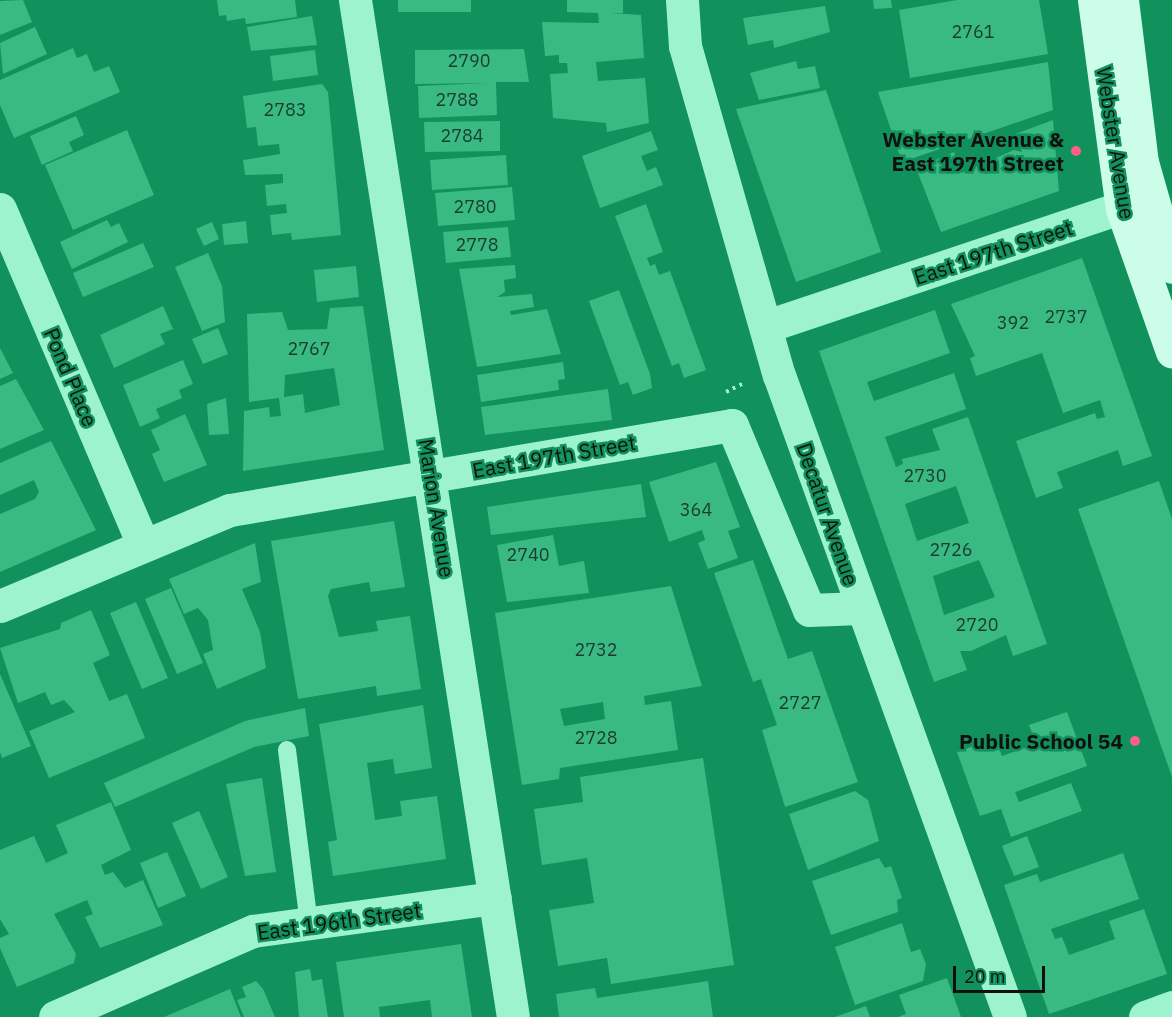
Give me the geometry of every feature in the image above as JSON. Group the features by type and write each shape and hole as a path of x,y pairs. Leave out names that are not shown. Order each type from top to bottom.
{"main road":[{"name":"Webster Avenue","path":"1094,0 1136,203 1172,352"},
{"name":"Webster Avenue","path":"1122,0 1136,203 1172,267"}],"street":[{"name":"Marion Avenue","path":"354,0 432,476 513,1017"},
{"name":"Decatur Avenue","path":"682,0 685,46 767,326 861,608 1010,1017"},
{"name":"East 197th Street","path":"767,326 1136,203"},
{"name":"Pond Place","path":"0,210 143,544"},
{"name":"East 197th Street","path":"0,606 143,544 230,510 732,425 809,610 861,608"},
{"name":"East 196th Street","path":"55,1017 253,931 495,898"},
{"path":"1145,1017 1172,1007"}],"lane":[{"path":"286,750 309,924"}],"building":[{"path":"23,0 32,22 0,35 0,1"},
{"path":"217,0 295,0 297,17 246,24 245,18 227,21 226,15 219,16"},
{"path":"398,0 471,0 471,12 398,12"},
{"path":"567,0 623,0 623,13 611,13 641,15 644,58 596,62 598,81 645,78 649,123 607,132 606,123 553,118 550,74 568,73 567,63 559,63 559,55 545,56 542,22 599,23 598,13 567,12"},
{"path":"873,0 891,0 892,8 874,9"},
{"path":"957,0 1039,0 1048,54 910,78 899,10"},
{"path":"825,6 830,32 774,48 773,40 748,45 743,18"},
{"path":"312,16 317,45 251,51 247,27"},
{"path":"35,27 47,54 3,74 0,43"},
{"path":"73,48 77,58 87,54 94,72 109,66 120,92 14,138 0,105 0,80"},
{"path":"524,49 529,82 496,82 497,115 419,118 418,86 489,83 415,84 415,50"},
{"path":"315,50 318,75 273,81 270,56"},
{"path":"796,61 798,69 815,66 820,88 759,100 750,73"},
{"path":"1048,62 1053,110 902,162 878,92"},
{"path":"322,84 328,92 341,235 292,240 291,233 272,235 270,215 287,213 286,204 267,206 265,185 283,183 283,174 245,175 243,160 280,154 279,144 258,146 256,127 247,128 243,96"},
{"path":"826,90 881,252 796,282 736,109"},
{"path":"76,116 84,135 69,142 73,151 42,165 30,136"},
{"path":"1053,120 1059,191 941,232 916,168 954,152 962,173 1014,150 1022,152 1015,134"},
{"path":"500,121 500,151 425,152 424,122"},
{"path":"127,130 154,195 73,230 45,165"},
{"path":"651,131 658,150 641,156 647,171 656,167 663,185 600,208 582,156"},
{"path":"506,155 508,185 432,190 430,160"},
{"path":"512,187 515,220 438,226 435,193"},
{"path":"646,204 663,252 647,258 650,266 655,264 659,275 670,271 706,370 684,378 679,363 672,366 615,216"},
{"path":"107,220 111,227 119,223 128,242 72,269 60,242"},
{"path":"246,221 248,243 224,245 222,224"},
{"path":"212,222 219,239 204,246 196,229"},
{"path":"508,227 511,257 446,263 443,232"},
{"path":"143,243 154,267 83,297 73,273"},
{"path":"208,253 222,286 225,322 202,331 175,267"},
{"path":"1082,258 1152,456 1123,466 1118,450 1057,472 1063,488 1036,498 1016,441 1095,413 1097,419 1105,417 1100,400 1063,413 1042,353 976,376 970,358 975,356 951,304"},
{"path":"515,265 516,278 504,280 505,292 497,297 532,294 534,307 510,311 511,315 547,309 561,354 477,367 459,269"},
{"path":"356,266 359,297 317,302 314,270"},
{"path":"619,290 650,374 652,388 633,395 628,382 620,385 589,301"},
{"path":"163,306 173,329 160,334 165,344 114,368 100,335"},
{"path":"363,306 384,450 243,471 244,411 269,407 270,417 281,416 279,398 249,402 247,314 282,312 288,330 327,329 330,308","holes":["334,368 340,405 305,413 303,394 284,397 285,375"]},
{"path":"935,310 950,353 867,382 874,401 954,373 966,409 885,437 896,467 903,464 902,459 940,450 932,429 968,417 1047,644 1013,656 1006,635 971,651 960,651 967,670 934,682 819,351","holes":["956,486 969,523 917,541 905,504","979,560 995,597 944,615 933,576"]},
{"path":"218,328 228,354 203,364 192,339"},
{"path":"0,348 13,373 0,379"},
{"path":"183,360 193,384 179,390 182,398 156,409 160,418 140,427 123,385"},
{"path":"563,362 565,379 558,380 559,390 481,402 477,375"},
{"path":"16,379 44,430 0,449 0,386"},
{"path":"608,389 612,420 485,435 481,407"},
{"path":"226,398 229,434 209,435 207,404"},
{"path":"185,414 207,465 164,482 152,454 160,450 151,430"},
{"path":"51,441 96,530 0,572 0,514 35,499 39,492 34,480 0,495 0,463"},
{"path":"716,462 740,527 728,531 738,558 708,569 698,543 705,540 702,530 669,542 649,482"},
{"path":"1159,481 1172,519 1172,777 1078,509"},
{"path":"641,484 646,517 491,535 487,507"},
{"path":"394,521 405,587 371,592 369,582 331,589 328,596 339,637 378,631 376,621 410,616 421,689 377,696 376,686 298,699 271,541"},
{"path":"553,535 559,566 584,561 589,593 507,602 497,545"},
{"path":"255,543 261,582 242,589 260,632 266,668 217,689 203,654 213,650 208,620 198,608 184,614 169,579"},
{"path":"753,560 788,659 812,651 858,782 785,807 762,730 777,725 761,679 753,682 714,573"},
{"path":"671,586 702,686 644,696 645,705 671,701 678,750 560,768 559,779 522,785 495,613","holes":["603,702 605,719 564,726 560,709"]},
{"path":"171,588 203,663 177,674 145,599"},
{"path":"136,602 168,678 142,689 110,613"},
{"path":"91,610 110,655 93,663 109,701 127,694 145,738 49,778 29,731 75,712 64,700 51,705 45,692 18,703 0,648 60,629 61,623"},
{"path":"0,674 31,746 2,758 0,752"},
{"path":"423,705 432,768 395,774 393,759 367,763 375,820 402,816 400,801 437,796 446,859 333,876 328,842 337,840 319,724"},
{"path":"305,708 309,736 254,747 115,807 104,783 245,721"},
{"path":"1067,712 1087,766 1015,792 1019,802 1071,783 1082,811 1011,837 1001,809 980,816 957,752 995,738 1002,756 1036,744 1029,725"},
{"path":"703,758 734,965 611,984 607,958 558,966 549,910 594,903 587,858 542,865 534,809 583,802 580,777"},
{"path":"262,778 276,872 245,876 226,784"},
{"path":"855,791 868,800 879,841 808,870 789,814"},
{"path":"111,802 131,850 101,865 105,875 113,872 125,888 143,880 163,925 100,948 85,917 93,914 87,900 54,914 76,954 74,963 17,987 0,948 0,938 9,934 0,919 0,850 34,836 46,863 68,853 56,825"},
{"path":"199,811 228,877 201,889 172,823"},
{"path":"1027,836 1039,867 1014,876 1002,846"},
{"path":"167,852 186,896 158,908 140,863"},
{"path":"1123,853 1139,899 1051,929 1055,939 1062,937 1069,955 1115,939 1109,921 1144,909 1167,974 1049,1014 1004,885 1037,874 1040,882"},
{"path":"879,858 885,868 891,866 902,898 897,900 898,912 831,935 812,881"},
{"path":"902,923 911,952 920,949 926,964 923,981 855,1005 835,947"},
{"path":"461,944 472,1017 432,1017 430,1000 379,1007 380,1017 344,1017 336,962"},
{"path":"310,969 312,981 322,979 328,1017 299,1017 295,972"},
{"path":"947,978 961,1017 898,1017 906,1014 899,995"},
{"path":"256,981 263,989 275,1017 244,1017 237,1000 246,997 242,987"},
{"path":"708,981 713,1017 559,1017 556,994 595,988 597,998"},
{"path":"230,989 241,1017 164,1017"},
{"path":"866,1006 870,1017 835,1017"}],"place":[{"name":"Webster Avenue & East 197th Street","path":"1076,151"},
{"name":"Public School 54","path":"1135,741"}]}
